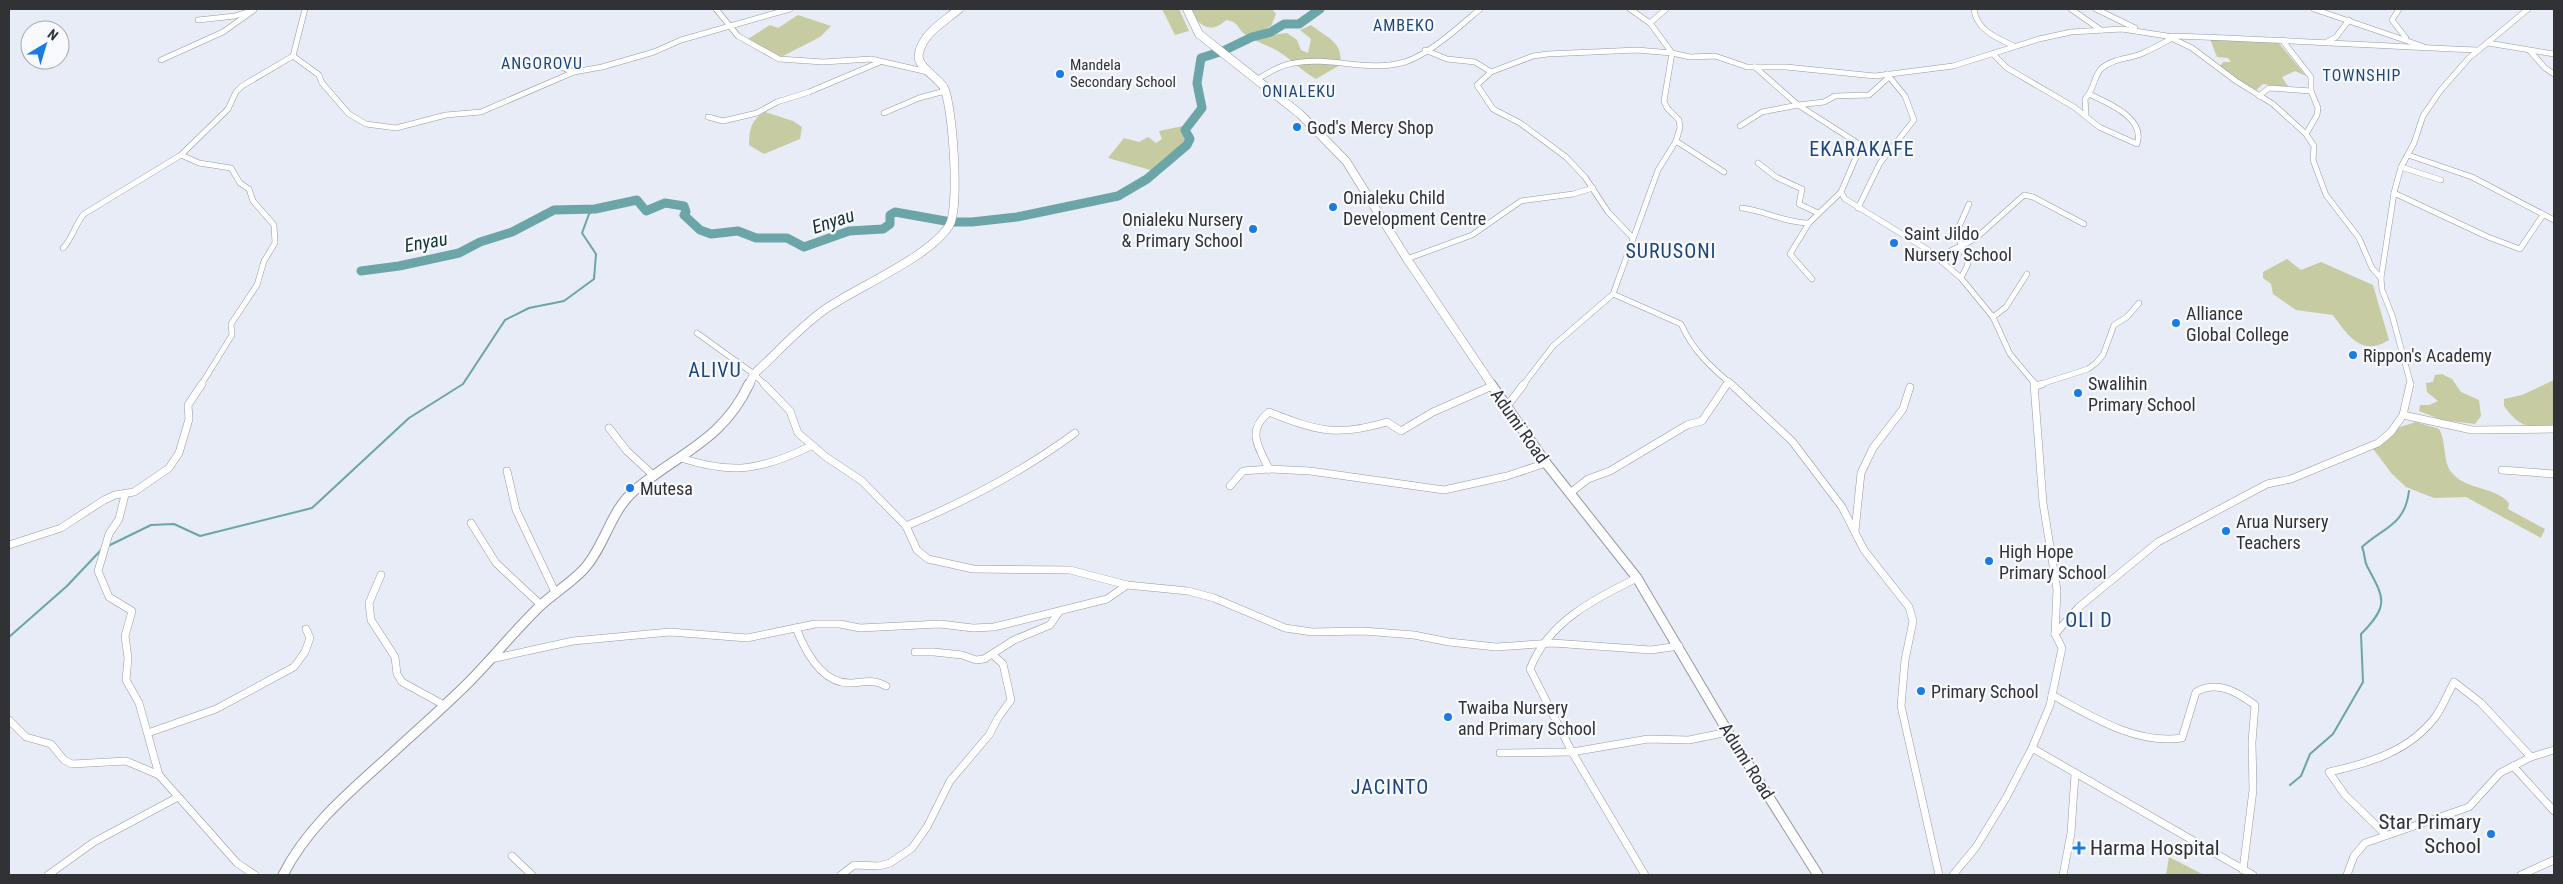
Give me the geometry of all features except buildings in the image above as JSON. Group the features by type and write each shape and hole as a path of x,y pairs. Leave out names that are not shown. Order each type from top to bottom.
{"street":[{"path":"198,20 239,16 255,9"},
{"path":"161,60 175,50 243,20 255,9"},
{"path":"63,248 74,236 76,223 84,214 181,155 228,109 236,92 242,86 293,56 298,44 305,9"},
{"path":"716,9 728,26 752,46 779,59 823,62 867,58 928,72"},
{"path":"293,56 319,75 322,83 349,114 366,124 388,128 446,115 481,112 574,72 624,61 728,26 790,9"},
{"path":"283,875 294,853 332,809 491,659 541,604 556,594 583,570 594,556 617,511 627,498 728,420 738,406 754,374 823,311 932,245 950,222 956,177 951,124 941,82 928,72 918,59 921,43 937,26 959,9"},
{"name":"Adumi Road","path":"1186,9 1199,34 1220,53 1300,114 1346,161 1386,221 1407,259 1492,386 1546,463 1637,578 1679,646 1728,732 1818,875"},
{"path":"1256,80 1277,68 1304,60 1394,64 1411,59 1464,24 1480,9"},
{"path":"1507,406 1553,346 1613,294 1629,254 1632,237 1658,170 1676,140 1680,128 1679,120 1667,108 1664,101 1672,53 1650,23 1630,9"},
{"path":"1650,23 1666,9"},
{"path":"1974,9 1973,15 1978,23 1992,35 2014,46"},
{"path":"2071,9 2101,30"},
{"path":"2096,9 2138,30 2152,35 2170,37 2282,40 2477,50"},
{"path":"2314,9 2407,39 2425,47"},
{"path":"2399,9 2392,20 2407,39"},
{"path":"2055,634 2080,607 2116,579 2124,569 2158,542 2267,484 2291,478 2378,443 2391,432 2403,414 2411,387 2392,315 2382,290 2381,278 2394,193 2401,167 2430,105 2451,78 2477,50 2528,9"},
{"path":"2326,42 2336,37 2349,20"},
{"path":"1632,237 1608,212 1578,169 1554,147 1517,121 1491,107 1477,85 1491,72 1542,54 1637,50 1672,53 1690,57 1715,56 1755,67 1786,67 1888,76 1939,69 2014,46 2059,35 2101,30 2138,30"},
{"path":"2086,114 2084,103 2093,90 2092,82 2104,65 2142,52 2170,37"},
{"path":"2170,37 2192,48 2273,104 2306,134 2314,146 2313,160 2326,195 2359,238 2372,268 2381,278"},
{"path":"2282,40 2311,77 2311,91 2318,108 2318,115 2306,134"},
{"path":"2488,43 2554,54"},
{"path":"1425,50 1446,59 1475,62 1491,72"},
{"path":"2530,51 2545,68 2554,74"},
{"path":"1993,54 2010,70 2086,114 2107,132 2137,144 2139,136 2136,123 2106,102 2089,94"},
{"path":"541,60 574,72"},
{"path":"708,117 722,121 757,113 777,102 809,92 880,62"},
{"path":"1755,67 1815,119 1853,138 1859,146 1841,192 1809,223 1790,254 1812,279"},
{"path":"1740,126 1762,112 1824,102 1835,96 1871,94 1888,76"},
{"path":"1858,208 1880,163 1914,120 1904,96 1888,76"},
{"path":"2259,96 2269,88 2311,91"},
{"path":"884,113 919,98 944,91"},
{"path":"1676,140 1724,172"},
{"path":"9,545 61,528 104,500 115,495 125,495 134,492 168,468 179,452 189,419 188,405 221,356 232,334 232,324 240,309 248,301 251,293 258,285 264,261 275,244 274,225 253,201 248,193 249,189 237,181 231,168 199,163 181,155"},
{"path":"2408,155 2472,177 2522,201 2554,220"},
{"path":"1758,163 1776,177 1802,189 1804,192 1799,204 1818,214"},
{"path":"2401,167 2441,180"},
{"path":"1407,259 1472,235 1520,201 1573,194 1593,188"},
{"path":"1841,192 1845,198 1858,208 1938,256 1961,278 1994,318 2010,354 2036,386 2044,503 2057,590 2055,634 2062,648 2052,695 2032,748 2006,798 1976,847 1954,875"},
{"path":"2394,193 2520,250 2529,241 2536,221 2543,215"},
{"path":"1938,256 1975,239 2024,195 2033,197 2084,224"},
{"path":"1961,278 1968,270 1969,263 1968,255 1960,245 1958,226 1969,204"},
{"path":"1742,208 1761,210 1792,223 1809,223"},
{"path":"1994,318 2006,307 2027,274"},
{"path":"1613,294 1681,324 1689,342 1704,361 1729,381 1792,441 1842,507 1864,550 1902,597 1913,621 1905,660 1901,706 1939,875"},
{"path":"2036,386 2088,369 2096,363 2104,355 2114,325 2127,317 2139,303"},
{"path":"697,333 754,374 790,411 798,433 812,446 862,481 906,526 916,550 922,556 949,565 1011,571 1070,570 1127,585 1202,594 1285,628 1312,632 1374,632 1414,635 1449,642 1496,647 1542,644 1651,650 1679,646"},
{"path":"1570,493 1588,479 1610,471 1687,425 1702,421 1729,381"},
{"path":"1269,469 1254,436 1257,422 1270,412 1312,428 1332,432 1352,432 1387,422 1401,431 1433,412 1492,386"},
{"path":"1855,535 1861,473 1873,448 1903,409 1910,387"},
{"path":"2403,414 2472,430 2554,429"},
{"path":"609,428 627,451 654,476"},
{"path":"906,526 975,498 1011,478 1075,433"},
{"path":"680,458 722,470 736,470 755,468 782,460 812,446"},
{"path":"1230,486 1242,471 1269,469 1310,471 1444,490 1507,476 1546,463"},
{"path":"2502,470 2554,474"},
{"path":"507,471 518,517 556,594"},
{"path":"125,495 121,504 119,520 108,534 101,553 98,570 108,598 127,606 132,611 125,636 128,658 126,680 139,703 159,775 237,863 255,875"},
{"path":"471,523 496,563 541,604"},
{"path":"381,575 369,603 371,620 395,657 397,674 402,682 444,704"},
{"path":"1637,578 1597,597 1542,644 1530,669 1572,752 1645,875"},
{"path":"491,659 573,641 670,632 747,638 815,624 840,624 860,628 940,624 974,628 994,627 1107,599 1127,585"},
{"path":"915,652 942,653 976,660 993,654 1014,640 1050,625 1059,612"},
{"path":"796,628 805,650 830,676 840,682 849,683 867,680 878,681 886,686"},
{"path":"148,733 216,709 294,667 306,652 310,638 306,629"},
{"path":"841,875 854,865 880,867 893,862 904,855 921,837 931,820 941,795 957,770 989,735 999,716 1010,703 1012,697 1003,664 993,654"},
{"path":"2386,835 2345,795 2329,772 2368,764 2409,744 2436,716 2454,682 2481,704 2531,757"},
{"path":"2052,695 2125,729 2151,738 2172,742 2182,738 2196,692 2202,687 2217,686 2238,692 2255,705 2252,742 2252,790 2243,870"},
{"path":"9,720 26,737 51,744 64,760 72,764 126,761 159,775"},
{"path":"1500,753 1572,752 1648,739 1689,740 1728,732"},
{"path":"2032,748 2074,774 2253,875"},
{"path":"2346,875 2354,856 2365,843 2468,806 2500,773 2531,757 2554,750"},
{"path":"2513,766 2554,811"},
{"path":"2063,875 2071,833 2074,774"},
{"path":"48,875 76,851 142,818 178,797"},
{"path":"512,856 532,875"},
{"path":"2521,875 2554,860"}],"green space":[{"path":"1162,9 1179,9 1189,31 1175,35"},
{"path":"1187,9 1272,9 1276,14 1271,26 1261,31 1263,36 1287,33 1297,40 1301,50 1308,53 1311,39 1300,30 1311,25 1337,46 1341,57 1340,65 1316,79 1280,52 1243,33 1234,22 1226,20 1220,25 1209,28 1200,23"},
{"path":"798,15 831,26 820,37 781,57 748,39 770,25 778,28"},
{"path":"2210,39 2278,42 2306,76 2295,71 2282,77 2289,88 2263,84 2254,92 2215,65 2231,62 2228,58 2217,57"},
{"path":"765,112 793,121 802,127 800,139 764,154 749,145 752,126 757,118"},
{"path":"1183,126 1186,135 1185,141 1154,171 1108,158 1124,138 1139,142 1148,137 1156,143 1162,139 1159,131"},
{"path":"2287,259 2301,270 2321,262 2373,285 2389,340 2379,345 2363,345 2350,337 2333,315 2296,310 2273,294 2271,284 2263,278 2263,272"},
{"path":"2442,374 2452,379 2461,392 2479,400 2481,416 2475,424 2442,420 2419,411 2420,405 2429,405 2438,401 2427,392 2426,383 2433,382 2435,375"},
{"path":"2554,380 2554,426 2538,427 2520,423 2504,406 2504,399 2522,395"},
{"path":"2416,422 2439,429 2447,464 2453,474 2466,483 2503,498 2509,503 2508,509 2545,529 2541,538 2466,497 2434,498 2406,487 2392,474 2371,446 2400,427"},
{"path":"2169,857 2204,875 2166,875"}],"waterway":[{"name":"Enyau","path":"361,271 399,266 459,253 480,242 512,232 554,210 595,209 637,200 646,211 665,203 684,206 686,212 684,215 700,230 711,234 738,231 756,238 787,238 804,247 849,231 883,229 890,224 890,215 895,212 951,222 972,222 1017,217 1118,196 1147,179 1187,145 1190,139 1185,130 1202,108 1197,83 1201,58 1223,51 1252,37 1271,32 1284,24 1299,24 1320,9"},
{"path":"108,546 151,525 174,524 200,536 312,508 409,418 463,384 505,320 529,308 564,301 594,279 596,254 582,233 589,214 595,209"},
{"path":"2290,785 2301,776 2310,754 2333,734 2363,682 2361,634 2377,616 2381,601 2377,586 2366,564 2362,547 2398,518 2407,502 2409,491"},
{"path":"9,637 67,586 101,550"}],"place":[{"name":"Mandela Secondary School","path":"1060,74"},
{"name":"God's Mercy Shop","path":"1297,127"},
{"name":"Onialeku Child Development Centre","path":"1333,207"},
{"name":"Onialeku Nursery & Primary School","path":"1253,229"},
{"name":"Saint Jildo Nursery School","path":"1894,243"},
{"name":"Alliance Global College","path":"2176,323"},
{"name":"Rippon's Academy","path":"2353,355"},
{"name":"Swalihin Primary School","path":"2078,393"},
{"name":"Mutesa","path":"630,488"},
{"name":"Arua Nursery Teachers","path":"2226,531"},
{"name":"High Hope Primary School","path":"1989,561"},
{"name":"Primary School","path":"1921,691"},
{"name":"Twaiba Nursery and Primary School","path":"1448,717"},
{"name":"Star Primary School","path":"2491,834"},
{"name":"Harma Hospital","path":"2079,848"}],"district":[{"name":"AMBEKO","path":"1404,25"},
{"name":"ANGOROVU","path":"542,63"},
{"name":"TOWNSHIP","path":"2362,75"},
{"name":"ONIALEKU","path":"1299,91"},
{"name":"EKARAKAFE","path":"1862,149"},
{"name":"SURUSONI","path":"1671,251"},
{"name":"ALIVU","path":"715,370"},
{"name":"OLI D","path":"2089,620"},
{"name":"JACINTO","path":"1390,787"}]}
